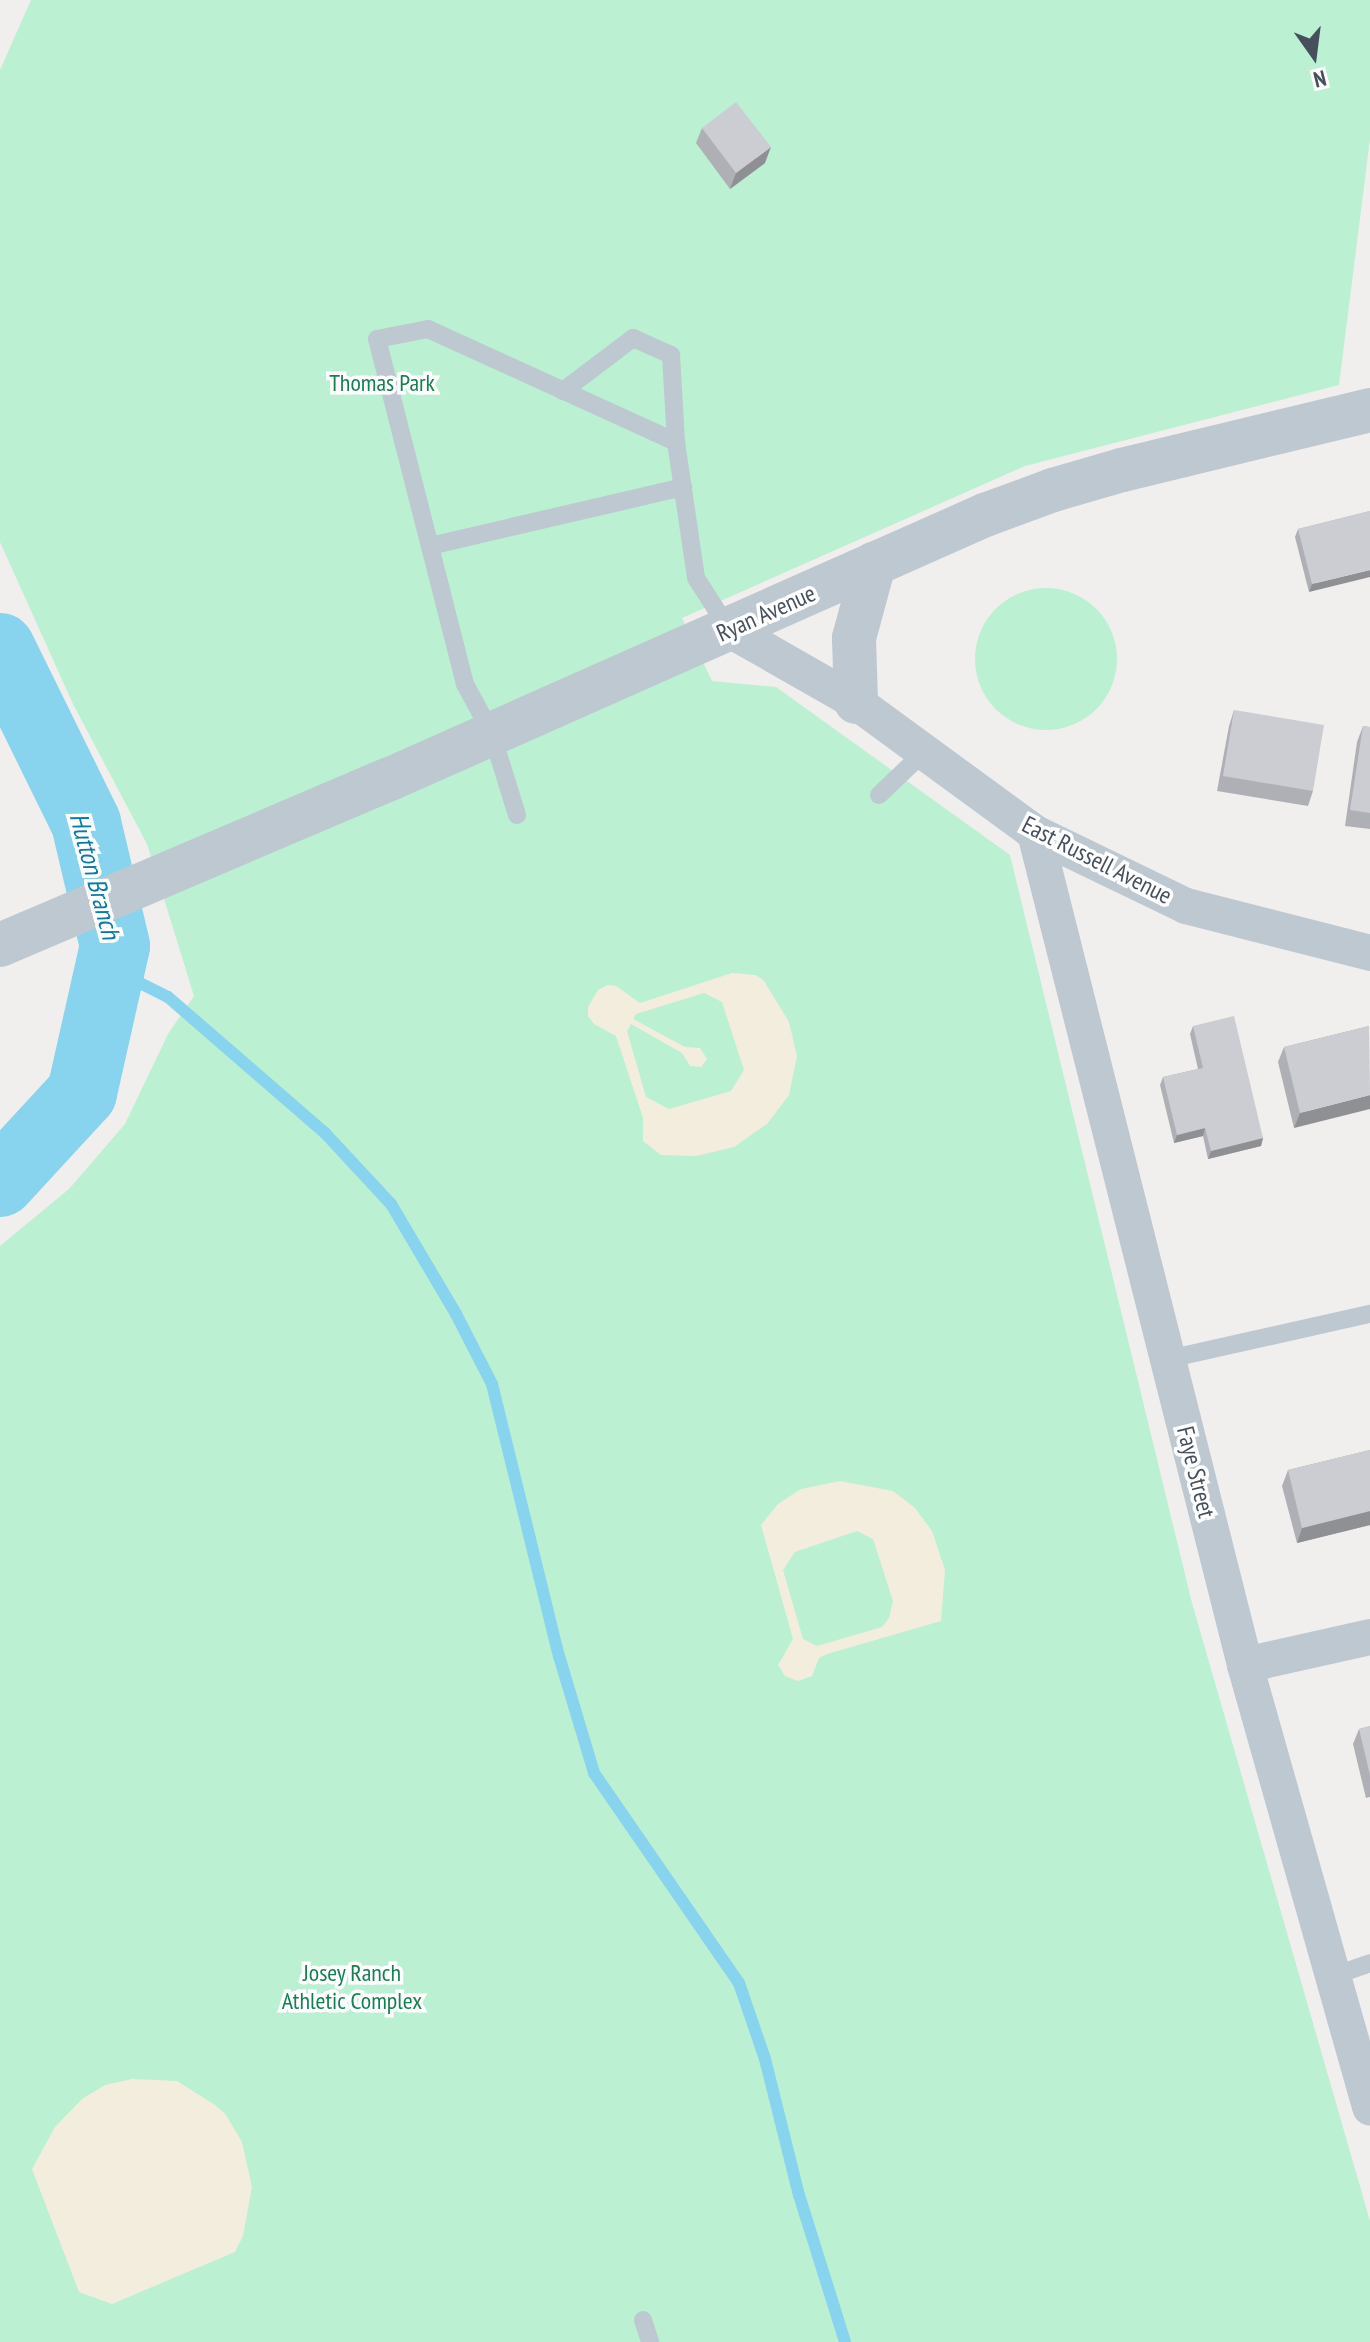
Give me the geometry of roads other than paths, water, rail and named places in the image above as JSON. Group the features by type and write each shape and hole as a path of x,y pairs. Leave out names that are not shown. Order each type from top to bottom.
{"street":[{"name":"Ryan Avenue","path":"0,945 730,630 936,535 1053,490 1370,410"},
{"path":"856,702 854,638 874,564"},
{"name":"East Russell Avenue","path":"730,630 856,702 1035,833 1186,906 1370,953"},
{"name":"Faye Street","path":"1035,833 1245,1665 1370,2108"},
{"path":"1245,1665 1370,1637"}],"lane":[{"path":"517,815 492,734 465,684 377,339 428,329 676,442"},
{"path":"563,391 633,338 671,355 676,442 696,578 730,630"},
{"path":"430,546 683,487"},
{"path":"879,795 924,752"},
{"path":"1168,1359 1370,1314"},
{"path":"1333,1976 1370,1963"},
{"path":"643,2320 650,2342"}],"waterway":[{"name":"Hutton Branch","path":"0,648 86,823 115,946 82,1093 0,1182"},
{"path":"110,968 168,997 325,1133 391,1204 456,1314 492,1384 559,1656 594,1773 739,1983 765,2059 799,2195 845,2342"}],"park label":[{"name":"Thomas Park","path":"382,383"},
{"name":"Josey Ranch Athletic Complex","path":"352,1987"}]}
